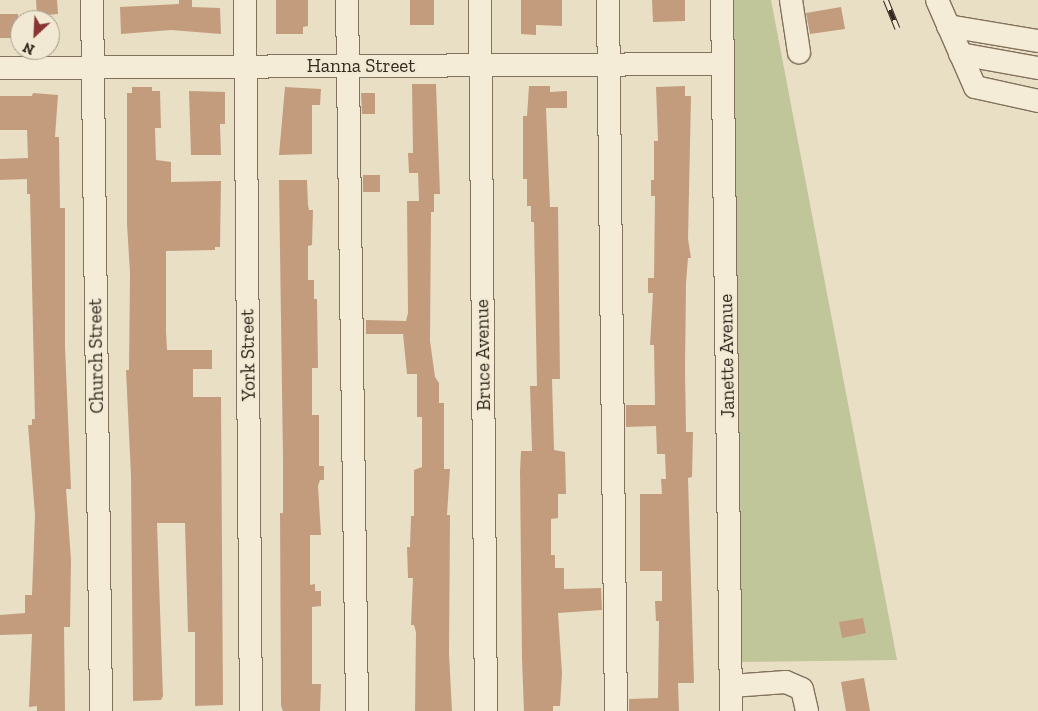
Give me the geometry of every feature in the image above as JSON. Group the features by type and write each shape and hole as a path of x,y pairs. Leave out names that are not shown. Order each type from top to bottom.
{"street":[{"name":"Church Street","path":"92,0 101,711"},
{"name":"York Street","path":"245,0 251,711"},
{"path":"347,0 357,711"},
{"name":"Bruce Avenue","path":"480,0 486,711"},
{"path":"608,0 616,711"},
{"name":"Janette Avenue","path":"722,0 731,711"},
{"path":"791,0 799,52"},
{"path":"936,0 975,87 1038,101"},
{"path":"948,26 1038,41"},
{"path":"960,54 1038,68"},
{"name":"Hanna Street","path":"0,68 723,64"},
{"path":"731,686 786,682 802,689 807,711"}],"green space":[{"path":"732,0 771,0 897,660 734,662"}],"building":[{"path":"36,0 57,0 58,10 37,10"},
{"path":"179,0 192,0 192,7 220,8 221,34 171,30 121,34 120,7 179,4"},
{"path":"276,0 308,0 308,26 303,27 303,34 276,34"},
{"path":"410,0 434,0 434,25 410,25"},
{"path":"521,0 562,0 562,26 536,25 536,35 521,34"},
{"path":"652,0 685,0 685,21 653,22"},
{"path":"841,7 845,29 810,34 806,13"},
{"path":"0,14 10,14 10,38 0,38"},
{"path":"412,84 436,84 440,194 434,194 434,212 431,212 430,341 435,377 439,383 439,403 444,403 444,469 450,469 447,515 450,515 449,654 452,711 415,711 416,632 414,625 411,625 413,578 408,578 407,547 410,547 411,516 414,516 414,470 422,467 422,417 417,417 417,374 407,374 403,334 366,334 366,320 406,321 408,313 407,201 419,201 418,173 409,173 408,153 413,153"},
{"path":"529,86 550,86 550,92 567,91 567,108 546,108 550,207 558,207 560,379 552,379 554,450 565,452 566,494 558,494 558,518 551,519 551,555 555,555 555,568 564,568 564,589 601,588 602,610 558,613 562,673 560,706 553,706 553,711 524,711 522,659 521,451 532,451 530,386 537,386 534,222 531,222 531,206 527,206 527,179 523,179 523,116 527,116"},
{"path":"685,86 685,96 691,96 688,239 691,258 688,258 686,283 685,370 686,432 693,432 692,477 688,478 694,683 678,683 679,711 629,711 629,699 658,698 659,621 656,621 655,601 662,601 662,571 640,571 640,494 662,494 661,479 666,479 665,454 657,454 656,426 626,427 626,405 655,405 654,345 650,345 653,293 648,293 648,278 654,278 655,196 651,196 651,180 654,180 654,141 658,141 656,87"},
{"path":"132,87 152,87 152,91 160,91 161,128 155,128 156,160 171,162 171,182 221,181 220,247 215,247 215,250 166,251 166,332 167,350 212,350 212,369 193,369 193,397 221,397 223,705 195,706 195,632 188,632 185,523 157,523 163,696 161,700 133,701 131,476 126,370 129,370 130,273 127,224 127,93 132,93"},
{"path":"285,87 321,89 320,105 312,105 312,154 279,155"},
{"path":"189,91 225,92 225,124 220,124 221,155 191,155"},
{"path":"33,93 58,95 55,137 59,137 60,208 65,208 65,347 71,489 66,489 71,560 70,627 64,627 65,711 37,711 37,706 29,707 32,634 0,635 0,615 25,613 25,595 32,595 35,515 28,425 32,425 32,419 35,419 30,194 27,194 27,179 0,180 0,159 28,158 27,130 0,130 0,96 32,96"},
{"path":"361,93 375,93 375,114 362,114"},
{"path":"363,175 380,175 380,192 363,192"},
{"path":"279,180 307,180 309,210 313,210 312,245 308,246 308,280 314,280 314,299 317,299 318,368 312,368 312,415 319,415 319,466 324,466 324,480 320,480 318,486 321,535 310,535 310,585 315,584 315,591 321,591 321,606 312,607 312,684 321,684 320,711 283,711 281,706 280,513 283,513 283,459"},
{"path":"863,618 866,633 842,638 839,622"},
{"path":"864,678 870,711 846,711 841,682"}],"railway":[{"path":"886,0 898,29"}]}
